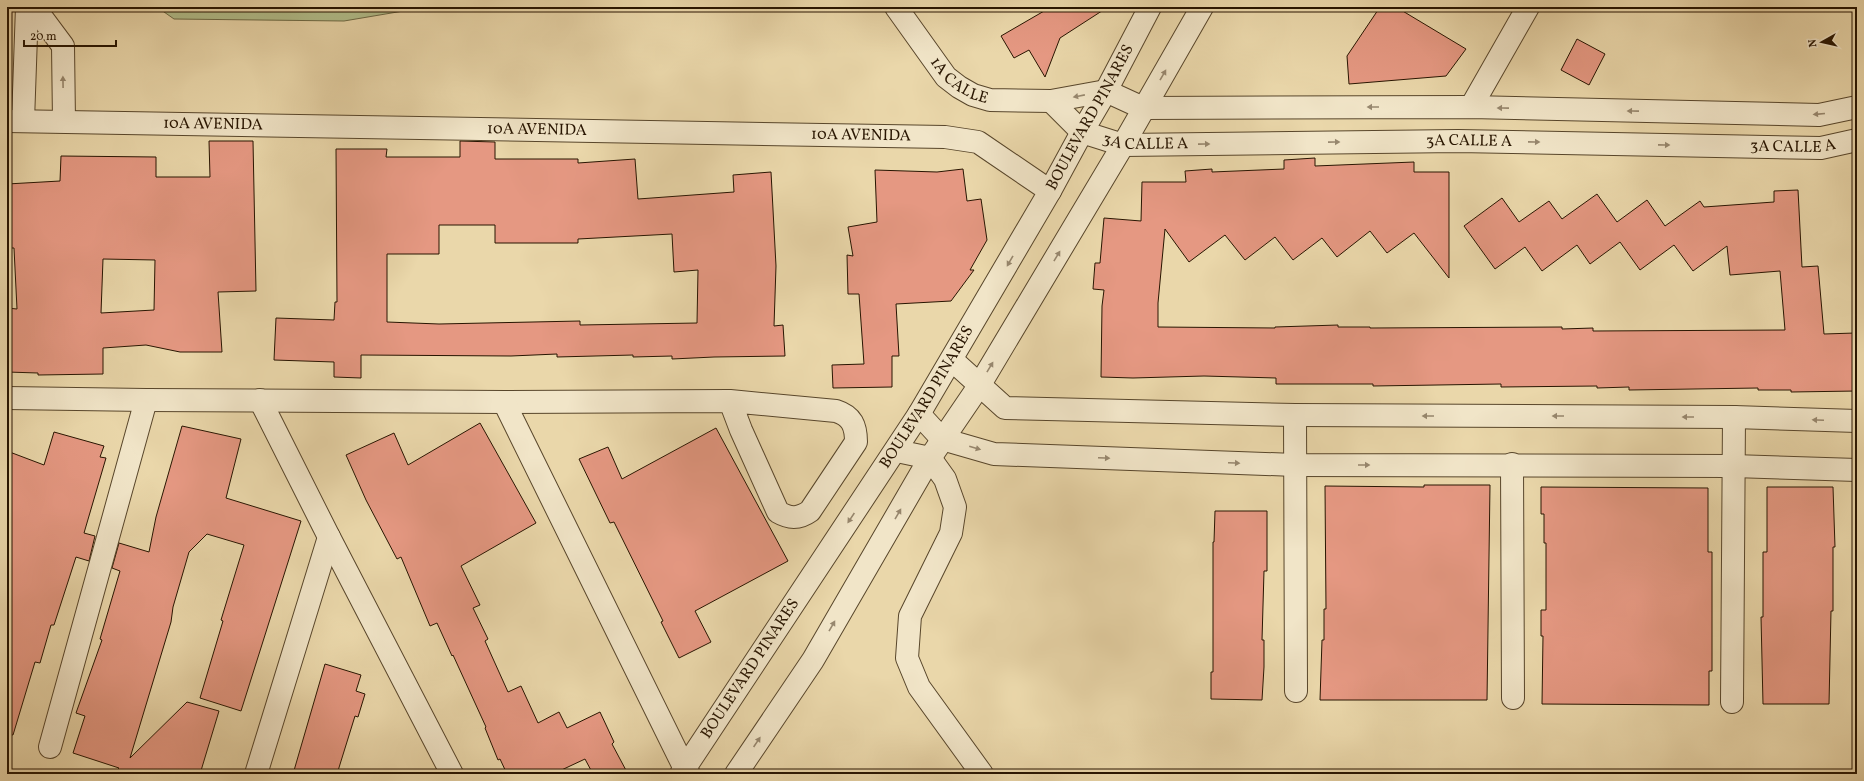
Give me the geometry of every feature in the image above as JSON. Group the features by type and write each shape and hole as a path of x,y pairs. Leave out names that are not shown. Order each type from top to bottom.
{"street":[{"path":"15,121 27,7"},
{"path":"34,7 63,46 64,121"},
{"name":"1A CALLE","path":"896,7 946,77 958,87 974,95 990,100 1051,101 1106,91"},
{"name":"BOULEVARD PINARES","path":"685,772 780,622 897,451 952,360 1050,191 1106,91 1150,7"},
{"path":"736,774 813,660 930,458 979,386 1124,145 1143,108 1202,7"},
{"path":"1471,107 1528,7"},
{"name":"3A CALLE A","path":"1106,91 1143,108 1471,107 1819,115 1857,107"},
{"path":"1051,101 1082,132"},
{"name":"10A AVENIDA","path":"15,121 945,137 978,142 1050,191"},
{"name":"3A CALLE A","path":"1082,132 1124,145 1458,141 1821,148 1857,140"},
{"path":"952,360 1005,408 1295,415 1734,417 1857,421"},
{"path":"7,398 504,402 730,401 836,411 843,413 854,424 856,442 852,451 810,511 802,516 786,516 778,512 740,430 730,401"},
{"path":"50,747 146,400"},
{"path":"260,400 452,774"},
{"path":"504,402 685,772"},
{"path":"919,414 942,439 994,454 1295,465 1512,464 1733,466 1857,470"},
{"path":"1295,415 1296,691"},
{"path":"1732,702 1734,417"},
{"path":"897,451 930,458 945,479 955,507 951,533 910,616 907,658 919,687 982,774"},
{"path":"1512,464 1513,698"},
{"path":"256,774 329,537"}],"green space":[{"path":"157,7 427,7 344,21 174,19"}],"building":[{"path":"1051,7 1108,7 1060,38 1045,77 1029,50 1014,58 1001,36"},
{"path":"1380,7 1396,7 1466,49 1446,76 1349,84 1347,56"},
{"path":"1577,39 1605,54 1589,85 1561,70"},
{"path":"209,141 253,141 256,291 218,292 222,352 180,352 146,345 103,348 103,374 38,375 38,373 7,372 7,308 17,309 14,248 7,248 7,184 60,181 61,156 156,157 156,177 210,177","holes":["103,259 155,260 154,310 101,313"]},
{"path":"460,141 495,142 495,159 578,159 578,163 635,159 638,199 734,192 733,175 771,172 776,266 774,326 783,325 785,356 672,359 672,356 633,357 633,355 557,357 557,354 511,356 361,355 361,378 334,377 334,362 274,360 276,318 334,320 335,302 337,302 336,149 387,149 386,157 460,157","holes":["439,225 495,225 495,243 578,243 578,239 672,234 674,272 698,270 697,323 580,325 580,321 439,324 387,322 387,254 439,254"]},
{"path":"1315,158 1315,166 1414,162 1414,172 1449,172 1449,278 1414,233 1387,253 1370,231 1337,257 1322,238 1293,260 1275,237 1245,260 1225,235 1189,262 1165,229 1158,303 1158,327 1275,328 1338,325 1338,327 1370,328 1562,327 1562,329 1593,328 1593,331 1785,330 1780,271 1730,275 1727,246 1693,271 1674,245 1640,270 1620,242 1590,264 1577,245 1542,271 1525,247 1495,269 1464,226 1502,198 1519,222 1549,201 1562,219 1597,194 1617,222 1647,200 1665,226 1700,201 1704,207 1774,202 1774,191 1798,190 1802,267 1818,266 1824,334 1855,333 1857,391 1791,392 1791,390 1758,390 1758,388 1629,390 1629,387 1597,388 1597,386 1501,387 1501,384 1373,386 1373,384 1276,384 1276,378 1204,376 1133,378 1101,377 1102,306 1104,290 1093,289 1095,263 1100,263 1104,218 1141,221 1142,182 1186,182 1185,171 1212,169 1212,172 1284,169 1284,160"},
{"path":"963,169 967,201 981,199 987,240 970,270 974,270 951,301 896,304 899,356 892,356 892,387 833,388 832,365 864,364 859,294 848,294 847,255 853,256 848,227 877,222 875,170 937,172"},
{"path":"480,423 536,523 461,566 480,605 473,608 488,639 485,641 508,692 521,686 538,723 559,712 567,728 600,712 614,742 612,744 628,774 593,774 585,759 553,774 507,774 500,759 498,760 485,728 486,727 437,623 430,626 401,557 397,559 366,500 346,455 394,433 408,465"},
{"path":"182,426 241,439 226,498 301,521 241,711 200,698 223,621 221,620 244,545 207,534 189,552 173,607 171,622 130,758 187,702 219,711 200,774 113,774 119,768 73,753 85,716 76,713 102,640 100,639 120,571 112,568 119,543 149,552 156,517"},
{"path":"716,428 788,561 695,611 711,642 679,658 661,622 663,621 614,522 610,523 579,459 608,447 622,479"},
{"path":"54,432 104,446 100,457 106,458 84,533 95,536 89,561 76,557 54,625 51,625 40,663 35,662 13,735 7,734 7,451 44,465"},
{"path":"1424,485 1490,485 1487,700 1320,700 1322,640 1324,640 1324,609 1326,609 1325,486 1424,487"},
{"path":"1541,487 1708,488 1708,552 1712,552 1712,671 1709,671 1709,705 1542,704 1543,636 1541,636 1541,610 1546,610 1546,543 1544,543 1544,514 1541,514"},
{"path":"1767,487 1833,487 1835,547 1833,547 1833,611 1831,611 1829,704 1763,704 1761,617 1763,617 1763,552 1767,552"},
{"path":"1215,511 1267,511 1267,571 1264,571 1262,640 1264,640 1264,667 1262,700 1211,699 1211,672 1213,672 1213,542"},
{"path":"325,664 361,675 356,691 365,694 358,717 355,716 337,774 293,774"}]}
